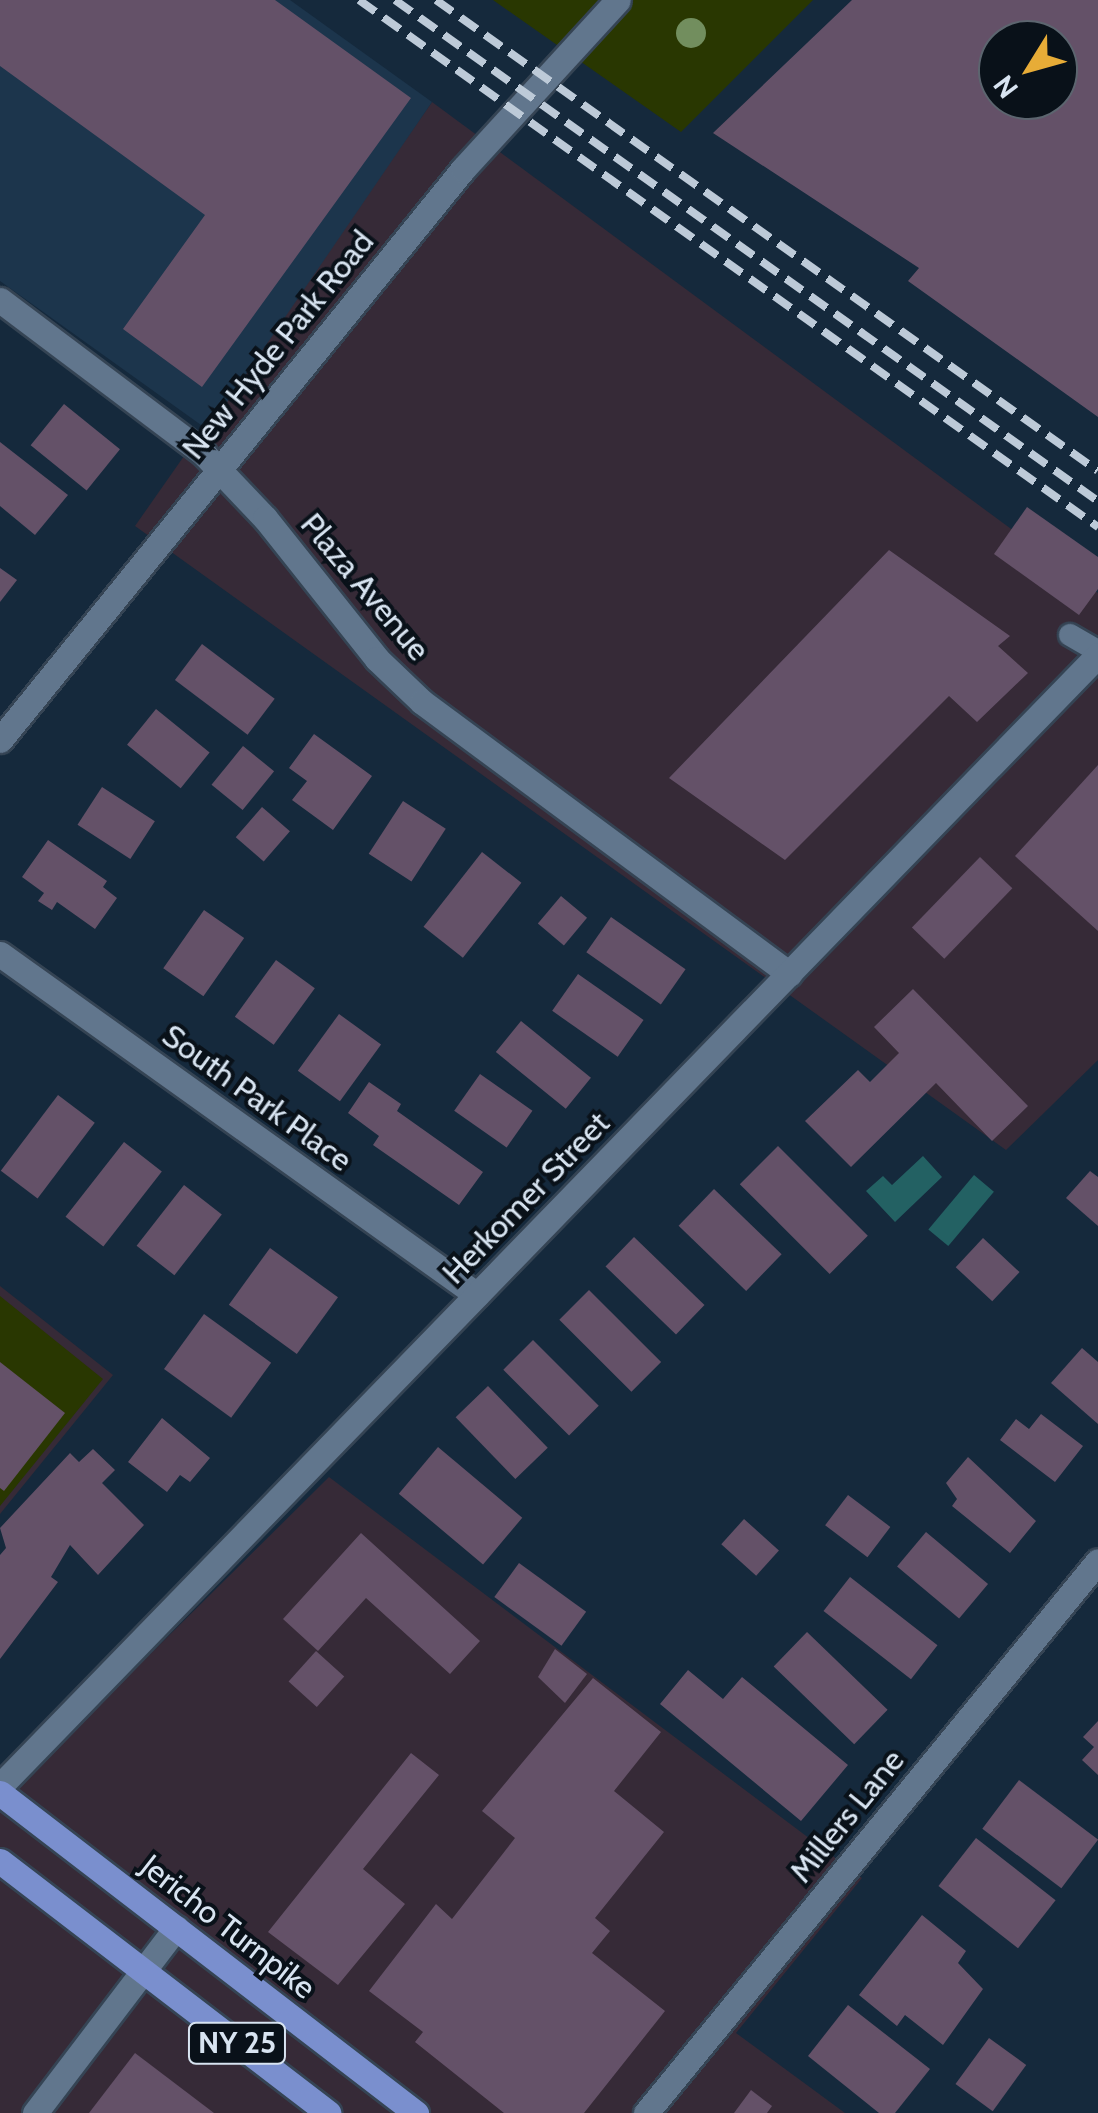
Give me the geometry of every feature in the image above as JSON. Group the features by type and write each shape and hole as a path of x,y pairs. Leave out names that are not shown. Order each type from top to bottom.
{"main road":[{"name":"Jericho Turnpike","path":"0,1790 416,2113"},
{"name":"NY 25","path":"0,1861 328,2113"}],"street":[{"name":"New Hyde Park Road","path":"0,740 463,169 618,0"},
{"name":"Plaza Avenue","path":"0,300 165,420 220,470 400,682 788,974"},
{"name":"Herkomer Street","path":"0,1790 1098,653"},
{"name":"South Park Place","path":"0,954 476,1295"},
{"name":"Millers Lane","path":"646,2113 1098,1561"},
{"path":"35,2113 176,1928"}],"lane":[{"path":"1070,635 1098,653"}],"shaded area":[{"path":"0,0 290,0 432,102 208,430 0,281"},
{"path":"493,0 813,0 681,132"},
{"path":"432,102 1098,593 1098,1060 1006,1150 135,526"},
{"path":"923,1156 942,1177 895,1222 866,1191 883,1176 892,1185"},
{"path":"974,1175 994,1192 948,1246 928,1229"},
{"path":"0,1286 113,1375 0,1514"},
{"path":"0,1296 103,1379 0,1506"},
{"path":"329,1477 862,1878 736,2033 845,2113 0,2113 0,1787 9,1794"}],"building":[{"path":"0,0 275,0 411,98 202,387 123,329 205,215 0,66"},
{"path":"852,0 1098,0 1098,417 908,281 919,268 713,133"},
{"path":"64,404 120,449 87,490 31,445"},
{"path":"0,442 68,495 35,535 0,506"},
{"path":"1027,507 1098,557 1098,589 1079,615 994,554"},
{"path":"889,550 1010,636 998,646 1028,673 977,722 949,696 785,860 669,778"},
{"path":"0,568 17,580 0,602"},
{"path":"202,644 275,699 248,735 175,680"},
{"path":"156,709 210,752 181,788 127,745"},
{"path":"314,734 372,776 333,830 292,800 307,781 289,768"},
{"path":"243,746 274,771 243,810 212,785"},
{"path":"1098,765 1098,931 1015,856"},
{"path":"102,787 155,821 130,859 77,825"},
{"path":"403,801 446,829 411,882 369,854"},
{"path":"262,807 290,831 264,861 236,837"},
{"path":"48,840 107,881 103,887 117,898 95,929 57,902 52,910 38,901 44,893 22,877"},
{"path":"482,852 521,883 463,958 424,927"},
{"path":"980,857 1012,888 944,959 912,927"},
{"path":"561,896 587,918 564,945 538,924"},
{"path":"204,910 244,938 203,996 163,968"},
{"path":"611,917 686,969 661,1004 586,952"},
{"path":"276,960 315,988 274,1045 235,1017"},
{"path":"578,974 644,1020 618,1057 552,1011"},
{"path":"913,989 1028,1106 992,1141 936,1083 851,1167 805,1121 858,1070 870,1082 899,1053 874,1027"},
{"path":"339,1014 381,1045 340,1101 298,1071"},
{"path":"521,1021 591,1078 566,1109 496,1052"},
{"path":"480,1074 532,1111 507,1148 454,1111"},
{"path":"369,1082 401,1104 397,1111 483,1172 459,1205 373,1145 379,1136 348,1113"},
{"path":"58,1095 95,1123 38,1199 1,1171"},
{"path":"124,1142 162,1172 103,1246 66,1217"},
{"path":"778,1146 868,1236 830,1274 740,1184"},
{"path":"1090,1171 1098,1177 1098,1226 1066,1198"},
{"path":"184,1185 222,1215 174,1275 137,1246"},
{"path":"714,1189 782,1254 746,1291 679,1226"},
{"path":"634,1237 704,1305 676,1335 606,1266"},
{"path":"983,1238 1020,1272 992,1301 956,1267"},
{"path":"270,1248 338,1297 297,1354 229,1305"},
{"path":"589,1290 661,1362 631,1392 559,1320"},
{"path":"204,1314 271,1363 231,1418 164,1369"},
{"path":"533,1340 599,1406 569,1435 503,1370"},
{"path":"1082,1348 1098,1362 1098,1424 1051,1383"},
{"path":"0,1362 65,1413 4,1491 0,1488"},
{"path":"488,1386 548,1448 515,1479 456,1417"},
{"path":"1041,1414 1083,1446 1055,1482 1000,1440 1016,1419 1029,1429"},
{"path":"162,1418 210,1458 190,1482 180,1475 167,1492 128,1462"},
{"path":"438,1447 522,1518 483,1564 399,1494"},
{"path":"93,1449 115,1470 102,1483 144,1525 98,1575 70,1545 51,1577 58,1582 0,1659 0,1555 6,1548 0,1528 70,1453 79,1462"},
{"path":"968,1457 1036,1521 1010,1553 952,1506 957,1499 946,1483"},
{"path":"848,1495 890,1527 867,1557 825,1525"},
{"path":"744,1519 779,1550 756,1576 721,1544"},
{"path":"926,1532 988,1584 959,1619 897,1566"},
{"path":"361,1533 480,1641 450,1674 366,1598 318,1651 283,1619"},
{"path":"519,1563 586,1612 561,1646 494,1597"},
{"path":"850,1577 937,1645 911,1679 824,1611"},
{"path":"807,1632 888,1710 854,1744 774,1667"},
{"path":"555,1649 587,1674 565,1703 538,1677"},
{"path":"316,1651 344,1676 317,1707 289,1681"},
{"path":"688,1670 723,1699 742,1677 848,1765 801,1821 660,1704"},
{"path":"593,1678 661,1732 614,1791 664,1832 595,1918 610,1931 592,1953 665,2011 584,2113 504,2113 415,2042 423,2032 369,1991 436,1904 452,1919 515,1838 482,1811"},
{"path":"1098,1721 1098,1775 1082,1760 1094,1747 1083,1737"},
{"path":"411,1753 439,1775 363,1869 405,1904 338,1985 268,1932"},
{"path":"1019,1780 1098,1840 1061,1888 982,1829"},
{"path":"976,1838 1056,1900 1018,1948 938,1886"},
{"path":"922,1915 966,1951 958,1963 983,1989 943,2045 905,2015 897,2026 859,1995"},
{"path":"848,2005 930,2069 895,2113 879,2113 808,2056"},
{"path":"989,2038 1026,2065 993,2111 955,2084"},
{"path":"135,2053 214,2113 89,2113"},
{"path":"751,2090 772,2106 767,2113 734,2113"}],"railway":[{"path":"359,0 1098,527"},
{"path":"395,0 1098,501"},
{"path":"436,0 1098,471"}]}
